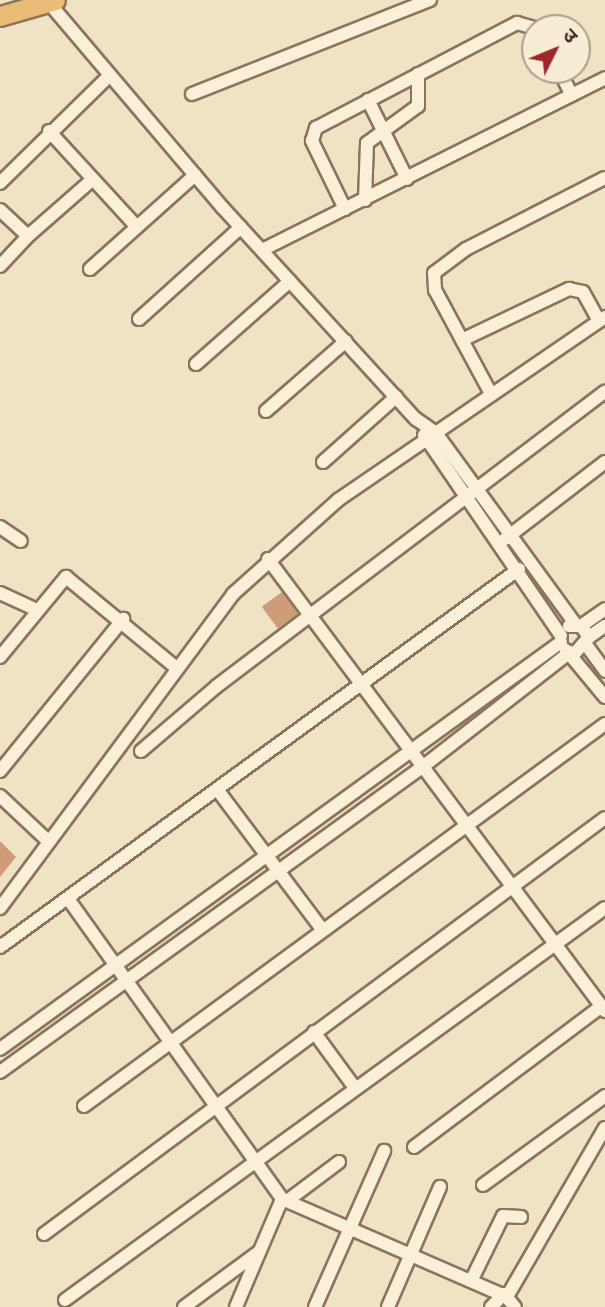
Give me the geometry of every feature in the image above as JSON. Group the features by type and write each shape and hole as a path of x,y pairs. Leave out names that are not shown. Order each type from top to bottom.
{"highway":[{"path":"0,16 52,1"}],"street":[{"path":"192,94 430,0"},
{"path":"52,1 107,77 431,437 505,539 578,625 605,671"},
{"path":"345,209 312,135 323,122 517,23 521,24"},
{"path":"365,200 365,150 380,128 418,106 418,74"},
{"path":"0,183 49,131 107,77"},
{"path":"262,250 605,78"},
{"path":"566,84 572,95"},
{"path":"368,100 407,179"},
{"path":"49,131 137,227"},
{"path":"90,269 195,176"},
{"path":"490,392 435,290 434,273 466,249 605,178"},
{"path":"0,267 28,236 93,179"},
{"path":"0,210 28,236"},
{"path":"139,319 241,227"},
{"path":"196,364 290,281"},
{"path":"0,908 219,608 268,559 338,500 431,437 490,392 602,319 583,292 569,289 462,340"},
{"path":"266,411 346,341"},
{"path":"141,751 470,492 605,392"},
{"path":"324,463 396,397"},
{"path":"505,539 605,463"},
{"path":"0,527 21,541"},
{"path":"505,539 519,569 567,645 605,696"},
{"path":"268,559 315,614 365,680 510,885 603,1009 414,1147"},
{"path":"0,947 69,901 219,792 365,680 519,569"},
{"path":"0,657 66,577 123,619 175,667"},
{"path":"0,593 37,610"},
{"path":"0,1049 119,964 425,765 567,645 578,625 605,609"},
{"path":"0,771 123,619"},
{"path":"0,1072 416,753 567,645 588,642 605,626"},
{"path":"84,1106 605,724"},
{"path":"219,792 322,929"},
{"path":"0,796 49,842"},
{"path":"44,1234 510,885 605,818"},
{"path":"69,901 127,975 285,1200 413,1250 473,1277 508,1299"},
{"path":"65,1300 605,908"},
{"path":"314,1032 355,1088"},
{"path":"483,1185 605,1096"},
{"path":"490,1307 508,1299 605,1128"},
{"path":"315,1307 384,1151"},
{"path":"236,1307 285,1200 339,1162"},
{"path":"388,1307 440,1187"},
{"path":"473,1277 503,1216 521,1217"},
{"path":"184,1307 260,1251"}],"building":[{"path":"282,592 298,614 278,629 262,607"},
{"path":"0,841 16,857 0,877"}]}
